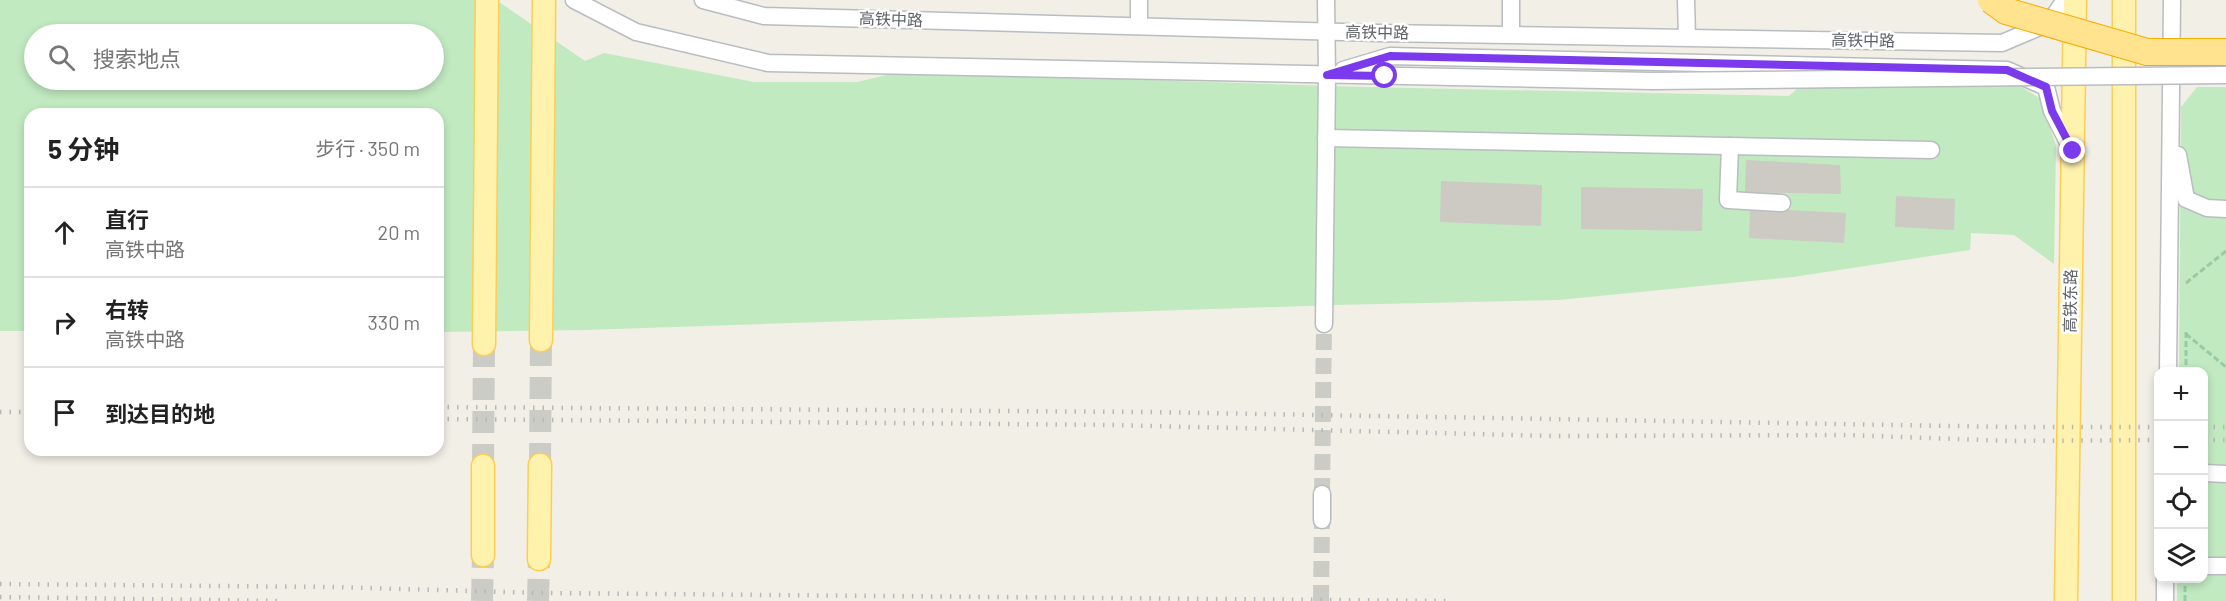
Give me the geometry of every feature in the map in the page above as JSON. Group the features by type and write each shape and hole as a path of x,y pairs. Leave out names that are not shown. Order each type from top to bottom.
{"highway":[{"name":"高铁中路","path":"1991,0 2006,11 2147,52 2218,63"}],"main road":[{"path":"484,344 487,0"},
{"path":"541,340 544,0"},
{"name":"高铁东路","path":"2066,601 2075,0"},
{"path":"2124,0 2124,601"},
{"path":"483,465 483,555"},
{"path":"539,558 540,465"}],"street":[{"name":"高铁中路","path":"573,0 636,32 768,63 1652,81 2218,63"},
{"name":"高铁中路","path":"703,0 764,16 1325,31 2002,43 2049,23 2065,0"},
{"path":"1139,0 1139,26"},
{"path":"1324,324 1326,0"},
{"path":"1511,0 1511,34"},
{"path":"1686,0 1687,37"},
{"path":"2168,367 2172,0"},
{"name":"高铁中路","path":"1327,75 1390,56 2007,70 2046,87 2052,111 2073,151"},
{"path":"2171,107 2186,199 2207,208 2226,209"},
{"path":"1326,138 1931,150"},
{"path":"1730,146 1728,200 1782,203"},
{"path":"2208,474 2226,474"},
{"path":"1322,494 1322,520"},
{"path":"2208,566 2226,566"},
{"path":"2164,601 2165,583"}],"path":[{"path":"2186,283 2226,251"},
{"path":"2186,334 2226,367"},
{"path":"2185,583 2185,601"}],"green space":[{"path":"0,0 496,0 585,61 604,53 754,82 857,82 899,72 1366,87 1789,96 1800,86 2018,85 2041,99 2056,146 2054,264 2014,235 1971,233 1970,250 1793,277 1558,300 1334,305 585,330 444,332 444,108 24,108 24,331 0,331"},
{"path":"2197,87 2226,87 2226,601 2177,601 2177,583 2208,583 2208,367 2179,367 2181,107"}],"building":[{"path":"1746,160 1840,165 1841,194 1745,192"},
{"path":"1441,181 1542,185 1541,226 1440,222"},
{"path":"1581,187 1703,189 1702,231 1581,229"},
{"path":"1896,196 1955,199 1954,230 1895,227"},
{"path":"1750,208 1846,213 1844,243 1749,238"}],"tunnel":[{"path":"1322,494 1324,324"},
{"path":"540,465 541,340"},
{"path":"483,466 484,344"},
{"path":"1321,601 1322,520"},
{"path":"482,601 483,555"},
{"path":"538,601 539,559"}],"railway":[{"path":"444,407 1145,412 2010,427 2154,427"},
{"path":"0,412 24,412"},
{"path":"444,419 1113,425 1555,436 1847,435 2010,441 2154,440"},
{"path":"2208,427 2226,427"},
{"path":"2208,440 2226,440"},
{"path":"0,584 332,587 541,593 1447,601"},
{"path":"0,597 281,601"}],"route":[{"path":"1385,76 1327,75 1390,56 2007,70 2046,87 2052,111 2073,151"}]}
